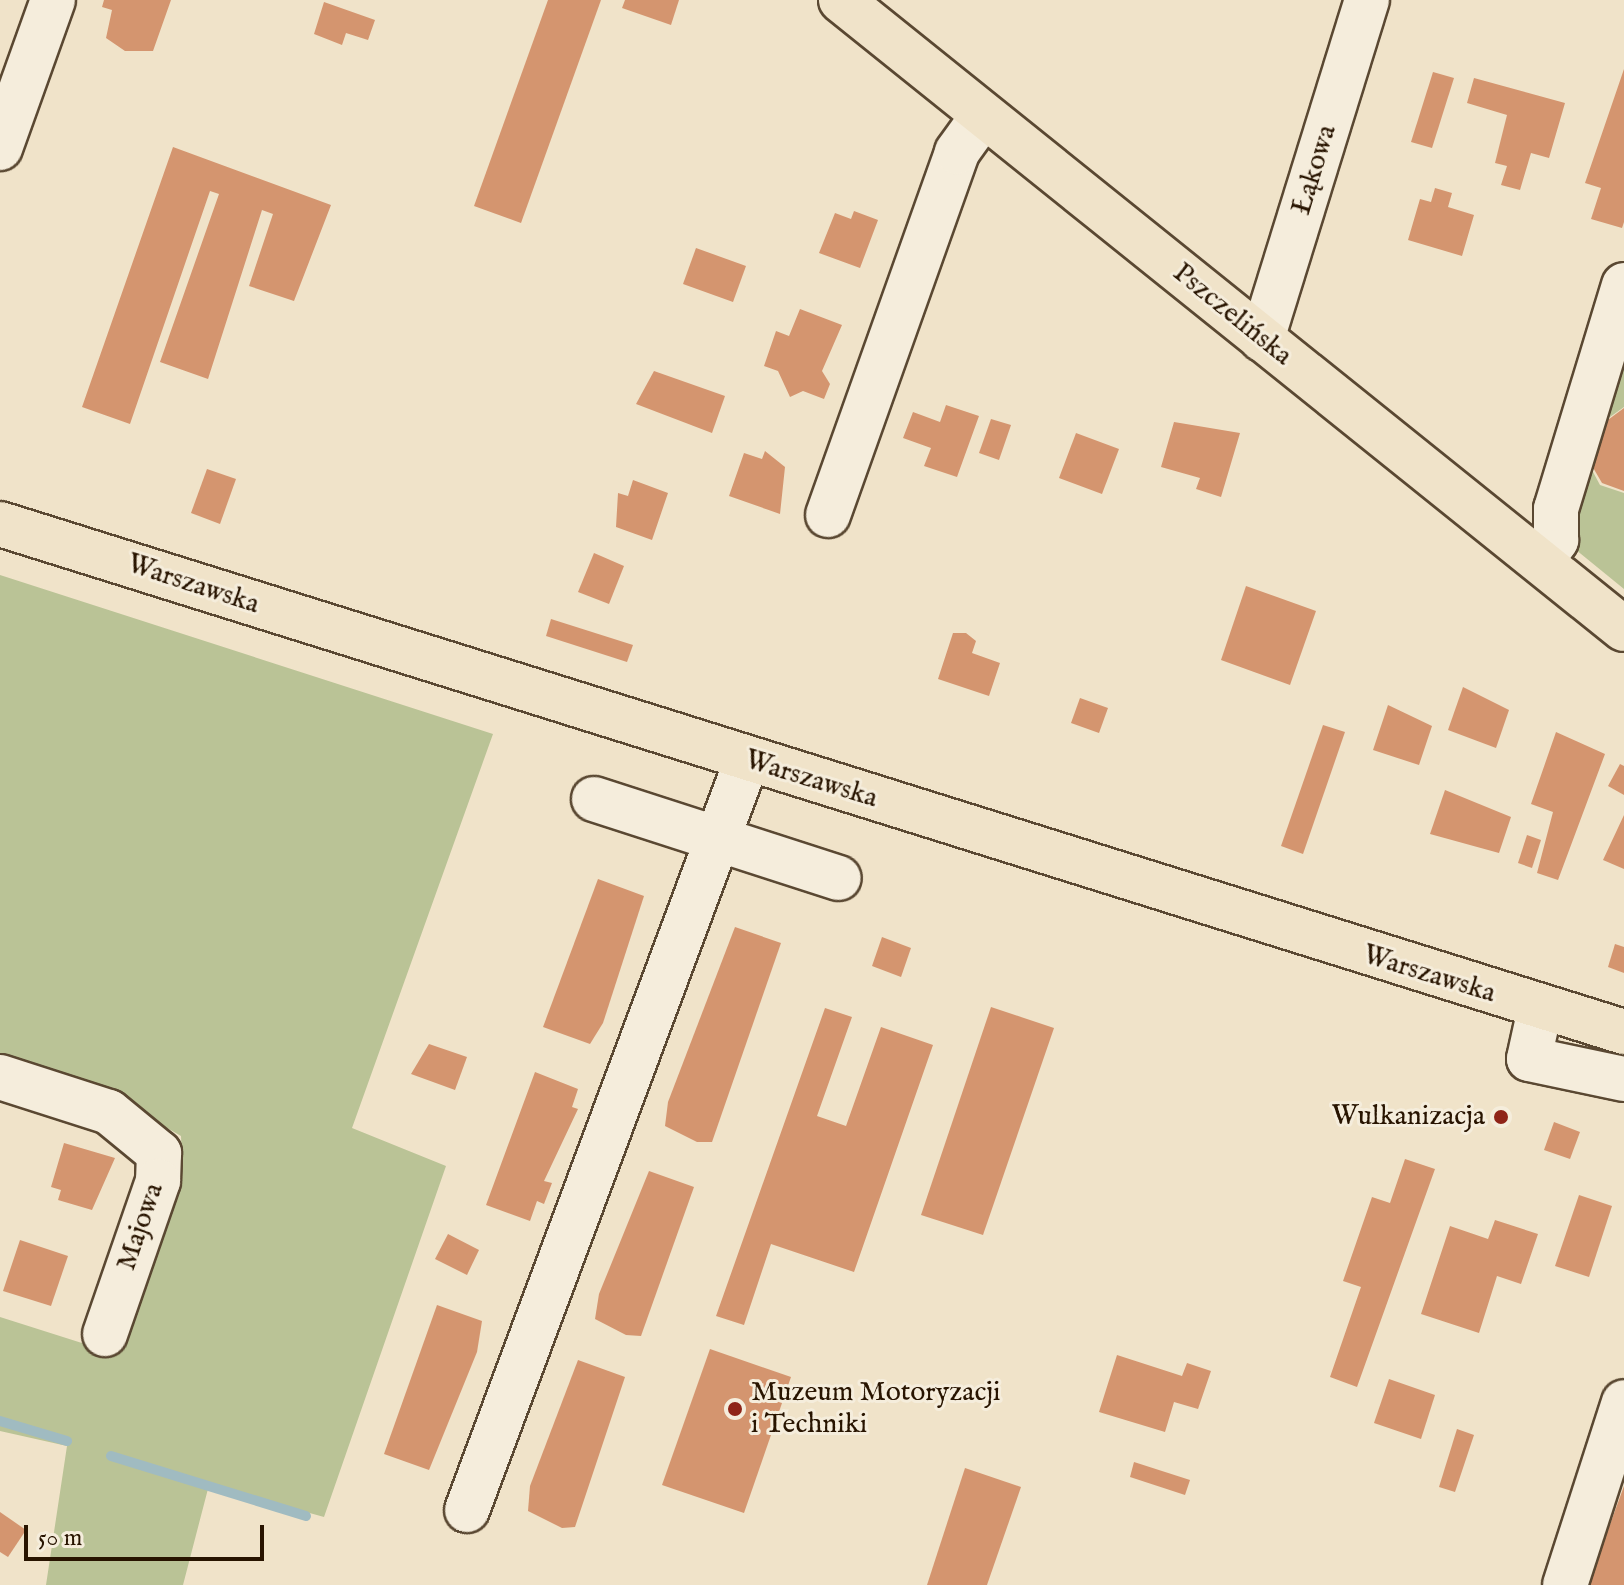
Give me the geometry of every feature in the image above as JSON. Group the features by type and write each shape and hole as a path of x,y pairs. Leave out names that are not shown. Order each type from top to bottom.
{"main road":[{"name":"Pszczelińska","path":"841,0 1624,629"},
{"name":"Warszawska","path":"0,524 1540,1009 1624,1032"}],"street":[{"path":"0,148 53,0"},
{"name":"Łąkowa","path":"1262,339 1367,0"},
{"path":"828,515 957,152 983,116"},
{"path":"1541,561 1556,540 1556,509 1624,285"},
{"path":"467,1510 747,760"},
{"path":"594,799 839,878"},
{"path":"1540,1009 1529,1059 1624,1079"},
{"name":"Majowa","path":"0,1077 109,1112 159,1153 158,1181 105,1334"},
{"path":"1565,1585 1624,1402"}],"green space":[{"path":"1624,325 1624,407 1596,427 1586,459 1600,485 1624,493 1624,589 1570,545 1567,512"},
{"path":"0,575 493,734 352,1128 446,1166 324,1517 209,1485 183,1585 46,1585 67,1446 0,1431 0,1317 85,1344 115,1342 182,1163 181,1136 143,1114 0,1069"}],"building":[{"path":"104,0 171,0 153,51 125,51 106,38 112,10 102,7"},
{"path":"548,0 601,0 521,223 474,206"},
{"path":"625,0 679,0 671,25 622,8"},
{"path":"324,2 375,20 368,40 346,33 342,45 314,34"},
{"path":"1624,69 1622,228 1591,219 1601,188 1585,183"},
{"path":"1433,72 1454,78 1432,148 1411,142"},
{"path":"1474,78 1565,103 1549,158 1531,153 1520,190 1501,185 1507,166 1495,163 1507,115 1467,103"},
{"path":"173,147 331,205 294,301 249,286 273,214 262,210 208,379 160,362 219,194 210,191 130,424 82,407"},
{"path":"1435,188 1452,193 1448,207 1474,215 1462,256 1408,240 1420,199 1431,202"},
{"path":"854,211 878,220 860,268 819,253 835,213 851,219"},
{"path":"696,248 746,266 733,302 683,284"},
{"path":"800,309 842,325 822,371 830,384 824,399 803,391 790,397 778,371 764,366 776,331 789,336"},
{"path":"654,371 725,396 712,433 636,404"},
{"path":"946,405 979,416 957,477 924,466 931,448 903,438 913,412 940,422"},
{"path":"1624,408 1624,491 1602,483 1588,459 1597,428"},
{"path":"991,419 1011,425 999,460 979,453"},
{"path":"1174,422 1240,433 1221,497 1196,489 1200,478 1161,467"},
{"path":"1076,433 1119,449 1102,494 1059,478"},
{"path":"765,451 785,467 780,514 729,496 744,453 762,459"},
{"path":"207,469 236,479 220,524 191,513"},
{"path":"633,480 668,493 652,540 616,527 618,493 628,496"},
{"path":"594,553 624,566 609,604 578,592"},
{"path":"1246,586 1316,611 1290,685 1221,660"},
{"path":"551,619 633,645 627,662 546,636"},
{"path":"953,633 966,633 976,641 972,653 1000,663 989,696 938,679"},
{"path":"1463,687 1509,710 1496,748 1448,730"},
{"path":"1080,698 1108,708 1099,733 1071,723"},
{"path":"1388,705 1432,726 1419,765 1373,750"},
{"path":"1323,725 1345,732 1303,854 1281,846"},
{"path":"1556,732 1605,754 1558,880 1537,873 1553,812 1531,804"},
{"path":"1620,764 1624,766 1624,795 1608,786"},
{"path":"1445,790 1511,817 1499,853 1430,834"},
{"path":"1624,815 1624,869 1603,860"},
{"path":"1527,835 1541,840 1532,868 1518,863"},
{"path":"598,879 644,896 603,1023 590,1044 543,1027"},
{"path":"735,927 781,943 712,1142 697,1142 665,1126 668,1102"},
{"path":"882,937 911,948 901,977 872,966"},
{"path":"1615,944 1624,947 1624,973 1608,967"},
{"path":"991,1007 1054,1028 983,1235 921,1215"},
{"path":"825,1008 852,1017 817,1116 846,1126 881,1027 933,1045 854,1272 771,1244 744,1325 716,1316"},
{"path":"429,1044 467,1057 455,1090 411,1074"},
{"path":"535,1072 578,1089 572,1107 578,1109 544,1181 552,1183 544,1204 537,1201 530,1221 486,1205"},
{"path":"1554,1122 1580,1132 1570,1159 1544,1150"},
{"path":"64,1143 115,1158 92,1210 58,1200 61,1190 51,1187"},
{"path":"1405,1159 1435,1169 1357,1387 1330,1377 1361,1287 1343,1281 1372,1197 1390,1203"},
{"path":"649,1171 694,1187 641,1336 626,1335 595,1319 599,1294"},
{"path":"1579,1195 1612,1206 1589,1277 1555,1266"},
{"path":"1495,1220 1538,1234 1521,1284 1497,1276 1479,1333 1421,1314 1450,1226 1488,1239"},
{"path":"448,1234 479,1250 467,1275 435,1259"},
{"path":"20,1240 68,1256 51,1306 3,1291"},
{"path":"437,1305 482,1321 477,1352 429,1470 384,1454"},
{"path":"710,1349 791,1377 744,1513 662,1485"},
{"path":"1117,1355 1182,1376 1187,1363 1211,1371 1198,1409 1174,1402 1165,1432 1099,1412"},
{"path":"578,1360 625,1377 575,1527 562,1528 528,1511 530,1486"},
{"path":"1389,1379 1435,1395 1421,1439 1374,1423"},
{"path":"1457,1429 1474,1435 1455,1492 1439,1487"},
{"path":"1134,1462 1190,1480 1185,1495 1130,1477"},
{"path":"965,1468 1021,1487 987,1585 927,1585"},
{"path":"1624,1486 1624,1585 1588,1585"},
{"path":"0,1512 26,1530 8,1557 0,1552"}],"waterway":[{"path":"0,1421 67,1441"},
{"path":"111,1456 306,1516"}],"place":[{"name":"Wulkanizacja","path":"1501,1117"},
{"name":"Muzeum Motoryzacji i Techniki","path":"735,1409"}]}
